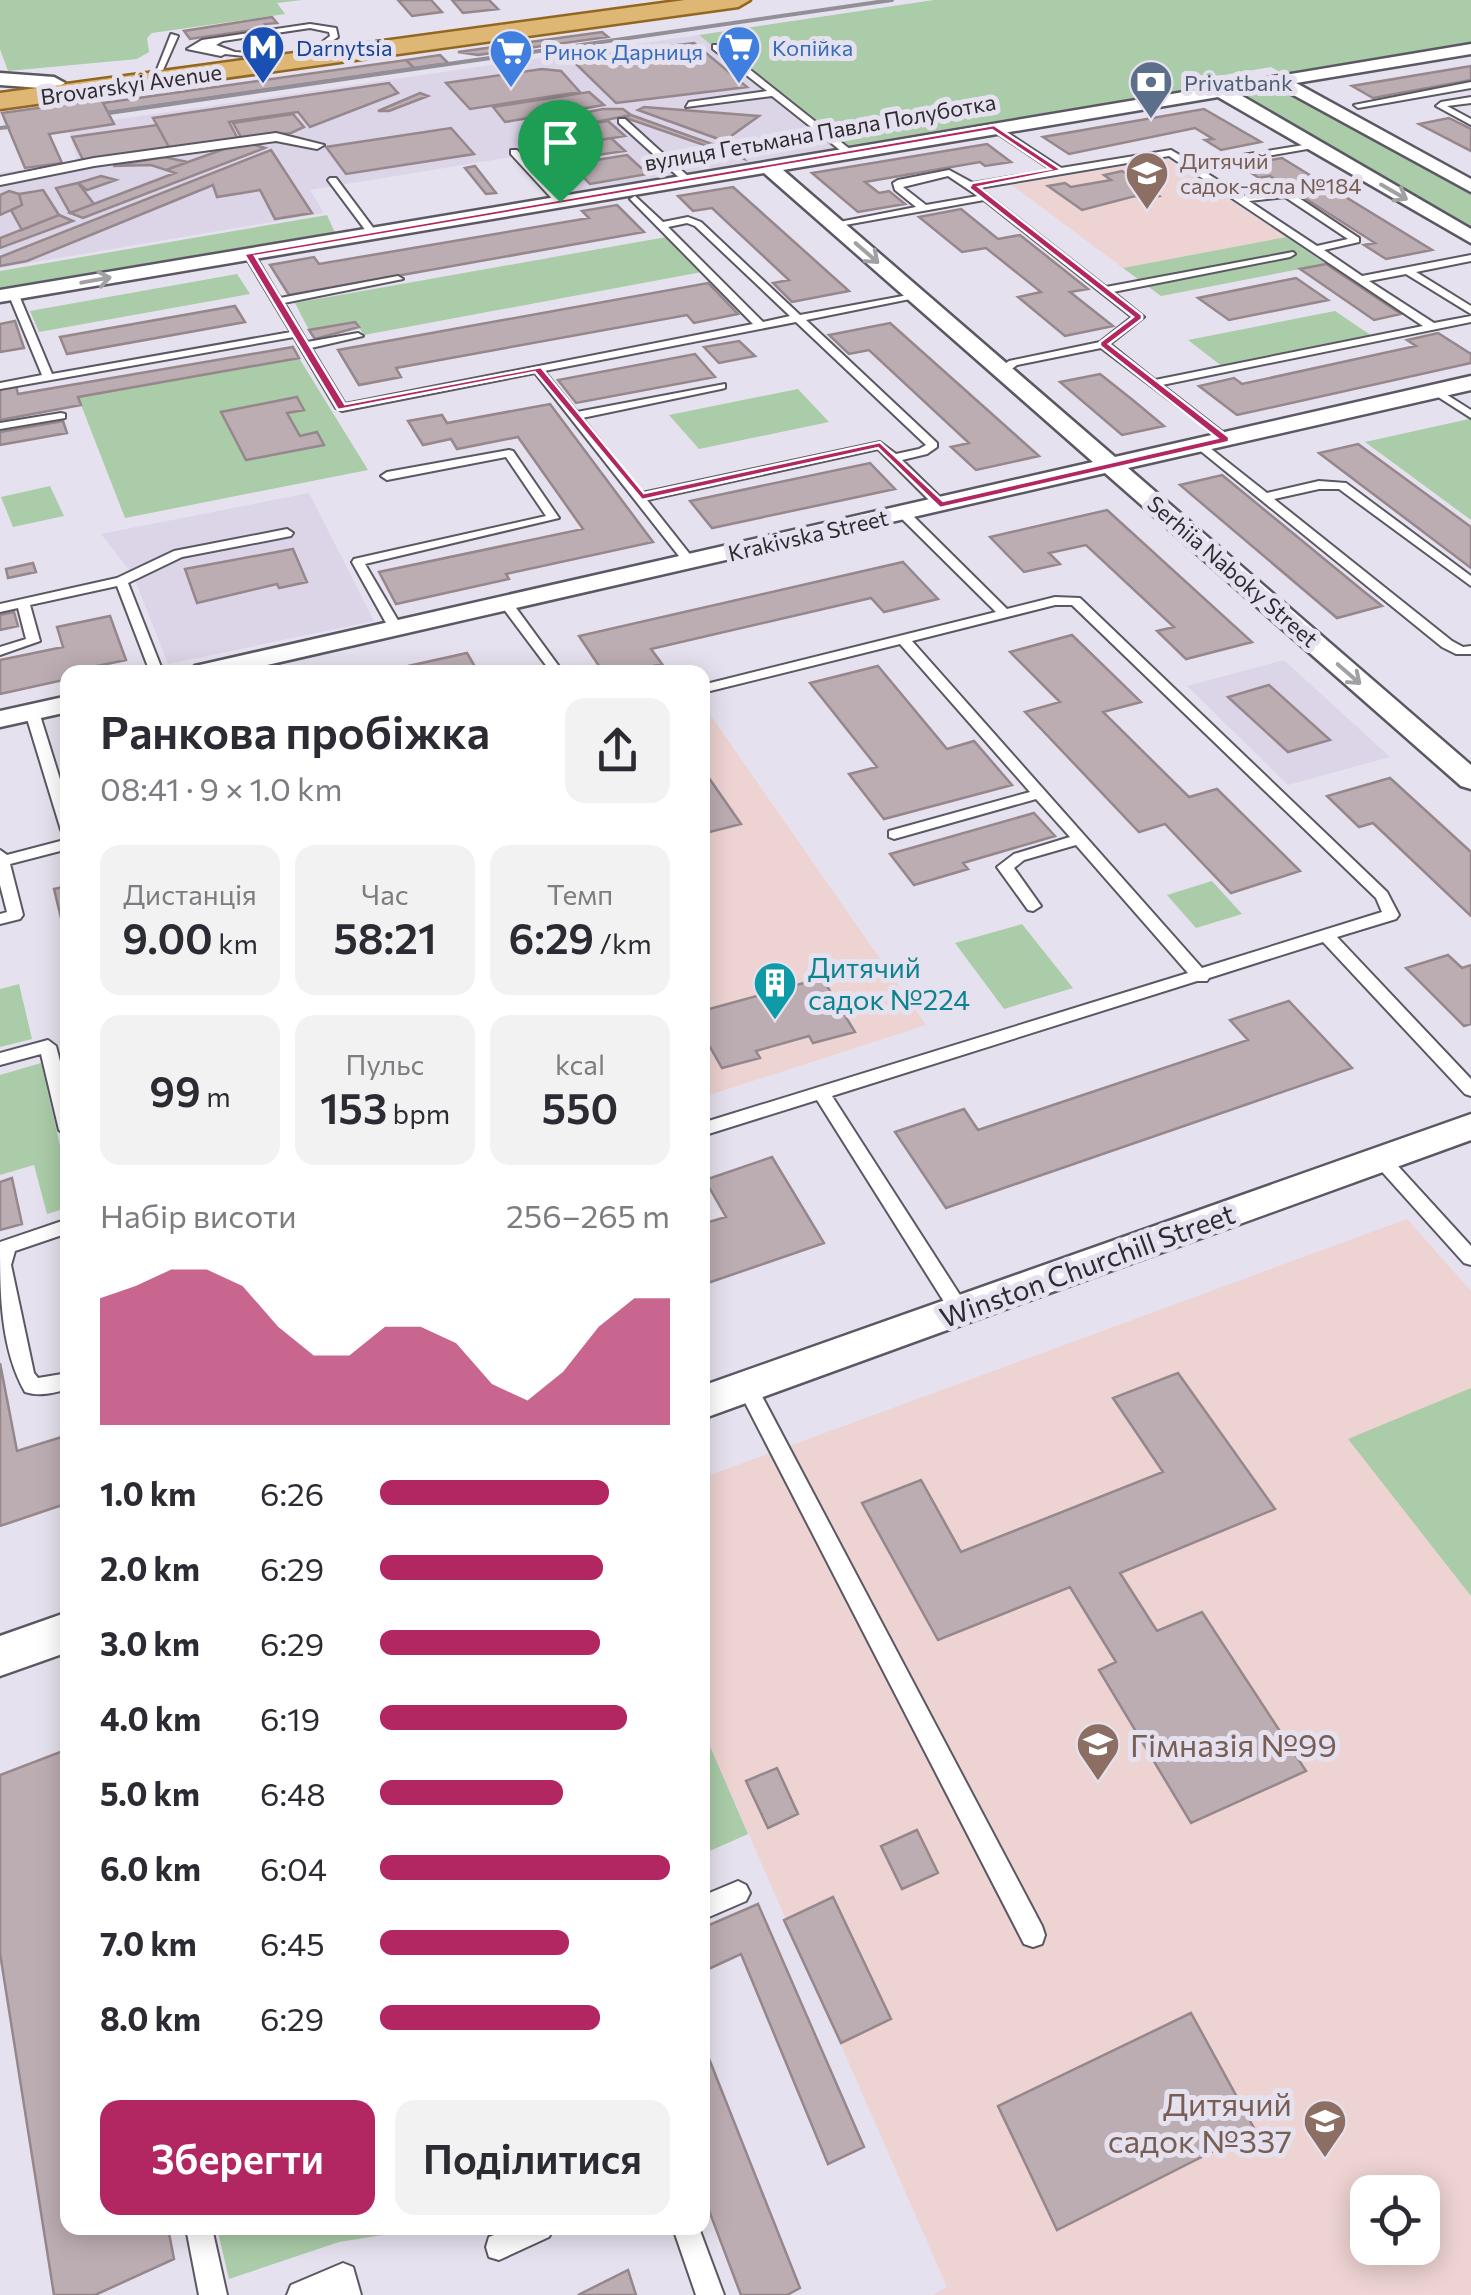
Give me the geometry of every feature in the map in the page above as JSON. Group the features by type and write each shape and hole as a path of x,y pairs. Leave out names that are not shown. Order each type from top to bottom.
{"main road":[{"path":"164,74 326,41 664,0"},
{"name":"Brovarskyi Avenue","path":"0,102 164,74 738,0"}],"street":[{"name":"вулиця Гетьмана Павла Полуботка","path":"7,295 1471,49"},
{"path":"0,79 54,84"},
{"path":"1278,80 1471,186"},
{"path":"1219,90 1471,237"},
{"path":"0,181 94,162 276,137 316,146"},
{"name":"Serhiia Naboky Street","path":"767,166 1471,780"},
{"name":"Krakivska Street","path":"235,665 1471,384"},
{"path":"0,719 60,706"},
{"name":"Winston Churchill Street","path":"710,1400 1471,1127"},
{"path":"0,1656 60,1635"}],"lane":[{"path":"247,56 192,48 202,42 310,26 323,27 326,41"},
{"path":"164,74 174,36"},
{"path":"222,39 213,42 211,49 247,56"},
{"path":"716,48 848,152"},
{"path":"1358,105 1471,85"},
{"path":"689,105 772,93"},
{"path":"1471,100 1440,106 1471,122"},
{"path":"622,121 687,180"},
{"path":"994,128 1058,170"},
{"path":"1193,166 1313,145"},
{"path":"514,152 560,202"},
{"path":"972,186 1165,152 1193,166 1432,327"},
{"path":"924,208 898,188 898,182 950,174 987,197 1139,317 1103,344 1013,363 1002,371"},
{"path":"333,180 372,233"},
{"path":"1242,199 1287,194 1356,240 1317,249"},
{"path":"834,224 987,197"},
{"path":"636,199 759,324"},
{"path":"860,219 872,229 892,225"},
{"path":"661,224 688,220 698,224 933,445 923,452 894,458"},
{"path":"249,254 342,408 915,295"},
{"path":"1106,290 1290,254"},
{"path":"1362,279 1471,258"},
{"path":"1407,270 1471,315"},
{"path":"278,301 398,280"},
{"path":"7,295 48,378"},
{"path":"1154,384 1432,327 1471,315"},
{"path":"0,386 296,334"},
{"path":"303,346 358,336"},
{"path":"1103,344 1154,384 1267,497 1447,644 1461,651 1471,650"},
{"path":"537,369 690,562"},
{"path":"575,416 721,386"},
{"path":"1436,392 1471,415"},
{"path":"0,426 60,416"},
{"path":"642,497 880,445 940,504"},
{"path":"387,476 509,453 553,518 358,562 396,629"},
{"path":"1267,497 1319,486 1342,486 1471,582"},
{"path":"903,513 1004,614"},
{"path":"0,608 121,581 178,554 286,533"},
{"path":"121,581 154,665"},
{"path":"710,687 1066,600 1084,606 1389,906 1391,915 1328,938 710,1128"},
{"path":"0,652 33,641 23,602"},
{"path":"506,604 552,665"},
{"path":"903,639 1201,976"},
{"path":"32,712 60,804"},
{"path":"894,834 1041,793"},
{"path":"1033,906 1005,867 1019,857 1081,839"},
{"path":"0,920 15,916 1,858 60,846"},
{"path":"1328,938 1471,1090"},
{"path":"0,1059 48,1046 60,1096"},
{"path":"822,1093 960,1311"},
{"path":"1381,1159 1471,1258"},
{"path":"60,1229 7,1246 2,1265 25,1374 32,1386 60,1383"},
{"path":"747,1387 1033,1935"},
{"path":"710,1904 738,1892"},
{"path":"200,2235 212,2295"},
{"path":"498,2248 525,2235"},
{"path":"689,2235 710,2295"},
{"path":"300,2295 343,2277 348,2295"}],"shaded area":[{"path":"699,35 838,147 571,192 557,188 524,155 310,190 324,213 0,268 0,173 78,162 69,131 113,124 112,120"},
{"name":"Дитячий садок-ясла №184","path":"1167,159 1286,237 1123,268 1012,185"},
{"path":"309,493 374,621 168,664 133,575 101,534"},
{"path":"1284,660 1390,757 1288,785 1187,686"},
{"path":"710,714 926,1025 710,1095"},
{"name":"Гімназія №99","path":"1407,1219 1471,1291 1471,2295 933,2295 947,2287 710,1746 710,1475"}],"green space":[{"path":"0,0 302,0 277,3 285,14 152,33 147,38 149,52 137,59 8,71 0,49"},
{"path":"934,0 1471,0 1471,43 1285,75 1271,67 1189,81 1198,88 838,147 699,35"},
{"path":"1284,87 1471,192 1471,229 1236,94 1239,90"},
{"path":"327,215 335,233 329,236 0,290 0,271"},
{"path":"672,236 707,271 364,335 355,322 309,330 295,303"},
{"path":"1286,237 1326,264 1161,296 1123,268"},
{"path":"237,274 250,294 39,332 30,311"},
{"path":"1335,311 1372,336 1223,367 1188,340"},
{"path":"299,358 368,470 125,518 78,397"},
{"path":"798,389 829,422 699,449 669,415"},
{"path":"1469,419 1471,520 1365,442"},
{"path":"50,486 64,516 13,527 1,497"},
{"path":"1212,881 1242,914 1196,928 1167,895"},
{"path":"1022,924 1073,988 1004,1009 955,943"},
{"path":"19,984 32,1039 0,1047 0,989"},
{"path":"41,1063 60,1146 60,1210 47,1214 34,1165 0,1175 0,1075"},
{"path":"1471,1388 1471,1596 1348,1439"},
{"path":"710,1746 748,1834 710,1851"},
{"path":"219,2235 382,2235 339,2242 229,2279"}],"building":[{"path":"398,0 431,0 442,12 412,16"},
{"path":"452,0 489,0 498,9 463,13"},
{"path":"272,17 277,23 265,24 267,28 190,39 184,31"},
{"path":"602,32 608,37 478,55 458,52"},
{"path":"694,43 747,87 616,103 573,61 561,59"},
{"path":"440,55 448,63 414,68 406,60"},
{"path":"406,60 414,68 108,112 103,103"},
{"path":"1471,66 1471,80 1373,98 1352,86"},
{"path":"542,69 561,71 580,92 470,109 446,83"},
{"path":"389,83 398,93 310,127 298,112 229,122 238,139 170,149 153,118"},
{"path":"589,92 604,105 505,122 493,107"},
{"path":"420,93 428,96 389,111 378,111"},
{"path":"101,99 114,124 49,134 62,163 25,168 2,113"},
{"path":"644,107 759,116 724,141 638,110"},
{"path":"623,109 631,115 585,124 573,115"},
{"path":"1204,109 1261,142 1221,150 1205,140 1213,139 1195,128 1069,154 1043,137"},
{"path":"293,114 304,127 291,133 242,139 233,123"},
{"path":"573,115 585,124 536,133 526,124"},
{"path":"631,115 740,154 744,159 623,117"},
{"path":"1449,118 1471,129 1471,151 1419,124"},
{"path":"608,121 625,136 551,148 536,133"},
{"path":"157,125 170,149 84,162 72,137"},
{"path":"451,128 474,154 346,174 326,147"},
{"path":"611,138 625,151 577,158 566,146"},
{"path":"987,144 1011,162 985,166 980,162 865,182 879,193 889,191 905,204 858,212 812,173"},
{"path":"235,145 265,148 83,218 70,213 175,173 166,170"},
{"path":"271,150 312,213 275,219 260,190 217,197 213,185 27,261 0,266 0,257"},
{"path":"627,155 641,168 658,165 665,171 590,184 571,164"},
{"path":"164,157 188,162 166,170 151,165 113,166"},
{"path":"1282,158 1432,250 1386,259 1364,245 1375,243 1270,176 1259,178 1239,165"},
{"path":"475,166 496,193 486,194 465,168"},
{"path":"1122,171 1159,196 1135,196 1082,210 1048,186 1065,183 1071,187 1111,180 1104,175"},
{"path":"101,176 116,180 87,190 78,183"},
{"path":"78,183 94,204 70,213 56,188"},
{"path":"733,187 849,291 792,302 773,283 789,280 712,208 693,211 678,196"},
{"path":"43,190 59,215 22,230 11,210 22,205 19,194"},
{"path":"9,191 19,194 22,205 0,215 0,195"},
{"path":"617,205 644,232 289,295 270,265 314,257 319,264 589,218 582,211"},
{"path":"961,209 998,239 1020,235 1088,289 1070,292 1113,326 1065,336 1018,297 1041,292 986,248 962,252 919,217"},
{"path":"59,215 73,221 0,248 0,238"},
{"path":"1326,264 1401,314 1374,320 1300,269"},
{"path":"1296,278 1328,300 1229,320 1198,298"},
{"path":"708,283 738,314 694,323 687,315 396,368 401,377 359,385 338,350"},
{"path":"235,306 245,322 67,354 60,337"},
{"path":"15,321 24,348 0,352 0,324"},
{"path":"355,322 359,327 315,339 309,330"},
{"path":"890,323 1039,456 976,470 951,447 969,443 869,350 849,354 829,335"},
{"path":"1438,333 1471,354 1471,363 1237,415 1199,386 1234,378 1242,384 1416,346 1407,340"},
{"path":"739,341 755,356 719,363 704,347"},
{"path":"293,347 299,358 78,397 81,405 0,420 0,389 16,386 18,394"},
{"path":"695,354 715,377 576,403 558,380"},
{"path":"1100,374 1164,426 1122,435 1060,382"},
{"path":"297,397 304,410 287,413 300,436 317,432 324,445 246,460 221,412"},
{"path":"550,404 653,542 506,574 509,579 396,604 379,572 583,529 518,437 457,449 451,439 423,445 408,421 442,415 447,423"},
{"path":"63,421 67,433 0,445 0,432"},
{"path":"1358,444 1471,527 1471,568 1319,453"},
{"path":"870,463 895,489 712,528 690,501"},
{"path":"1222,475 1382,606 1337,618 1180,485"},
{"path":"1107,510 1252,642 1186,659 1157,631 1174,627 1086,545 1049,553 1060,564 1024,572 990,537"},
{"path":"293,549 307,582 279,588 277,584 197,603 185,569"},
{"path":"903,562 938,599 884,612 871,598 651,649 662,664 658,665 598,665 579,636"},
{"path":"33,563 36,572 8,578 6,569"},
{"path":"14,612 18,626 0,630 0,615"},
{"path":"110,616 126,660 102,665 60,665 60,681 0,694 0,660 63,647 57,627"},
{"path":"1072,635 1141,702 1103,712 1189,797 1217,789 1300,871 1231,893 1165,824 1139,832 1025,712 1060,702 1010,652"},
{"path":"467,653 474,665 413,665"},
{"path":"878,666 947,749 974,741 1012,785 884,819 849,774 877,767 810,683"},
{"path":"1269,685 1330,740 1288,752 1228,697"},
{"path":"1390,778 1471,852 1471,916 1373,823 1359,827 1327,796"},
{"path":"710,779 741,824 710,832"},
{"path":"1034,813 1055,836 963,863 968,869 914,885 890,854"},
{"path":"60,888 60,914 54,889"},
{"path":"1448,955 1462,968 1471,965 1471,1024 1464,1026 1406,968"},
{"name":"Дитячий садок №224","path":"822,978 855,1032 813,1043 809,1036 756,1051 760,1058 722,1068 710,1047 710,1009"},
{"path":"1289,1001 1352,1068 946,1208 895,1132 964,1109 978,1130 1248,1040 1230,1020"},
{"path":"772,1157 824,1243 710,1282 710,1222 726,1217 710,1189 710,1178"},
{"path":"12,1178 22,1224 0,1230 0,1182"},
{"path":"0,1363 17,1451 60,1438 60,1506 0,1526"},
{"path":"1178,1373 1275,1509 1120,1573 1157,1631 1202,1612 1306,1771 1191,1823 1099,1670 1116,1662 1070,1587 938,1640 862,1503 921,1480 961,1552 1163,1472 1113,1398"},
{"path":"60,1752 60,2235 169,2235 174,2259 95,2295 54,2295 0,1953 0,1775"},
{"path":"777,1768 798,1814 768,1828 746,1781"},
{"path":"917,1830 938,1873 902,1889 881,1846"},
{"path":"833,1897 891,2019 841,2043 784,1920"},
{"path":"758,1904 864,2147 828,2164 741,1954 710,1968 710,1925"},
{"path":"1191,2013 1255,2130 1057,2230 998,2106"},
{"path":"710,2061 800,2288 787,2295 741,2295 710,2213"},
{"path":"628,2270 636,2295 578,2295"}],"railway":[{"path":"109,113 892,0"},
{"path":"0,128 8,127"}],"place":[{"name":"Darnytsia","path":"263,85"},
{"name":"Копійка","path":"739,85"},
{"name":"Ринок Дарниця","path":"511,89"},
{"name":"Privatbank","path":"1151,120"},
{"name":"Дитячий садок-ясла №184","path":"1147,211"},
{"name":"Дитячий садок №224","path":"775,1021"},
{"name":"Гімназія №99","path":"1098,1782"},
{"name":"Дитячий садок №337","path":"1325,2159"}],"route":[{"path":"994,128 1058,170 972,186 1139,317 1103,344 1225,440 940,504 880,445 642,497 537,369 342,408 249,254 560,202 994,128"}]}
